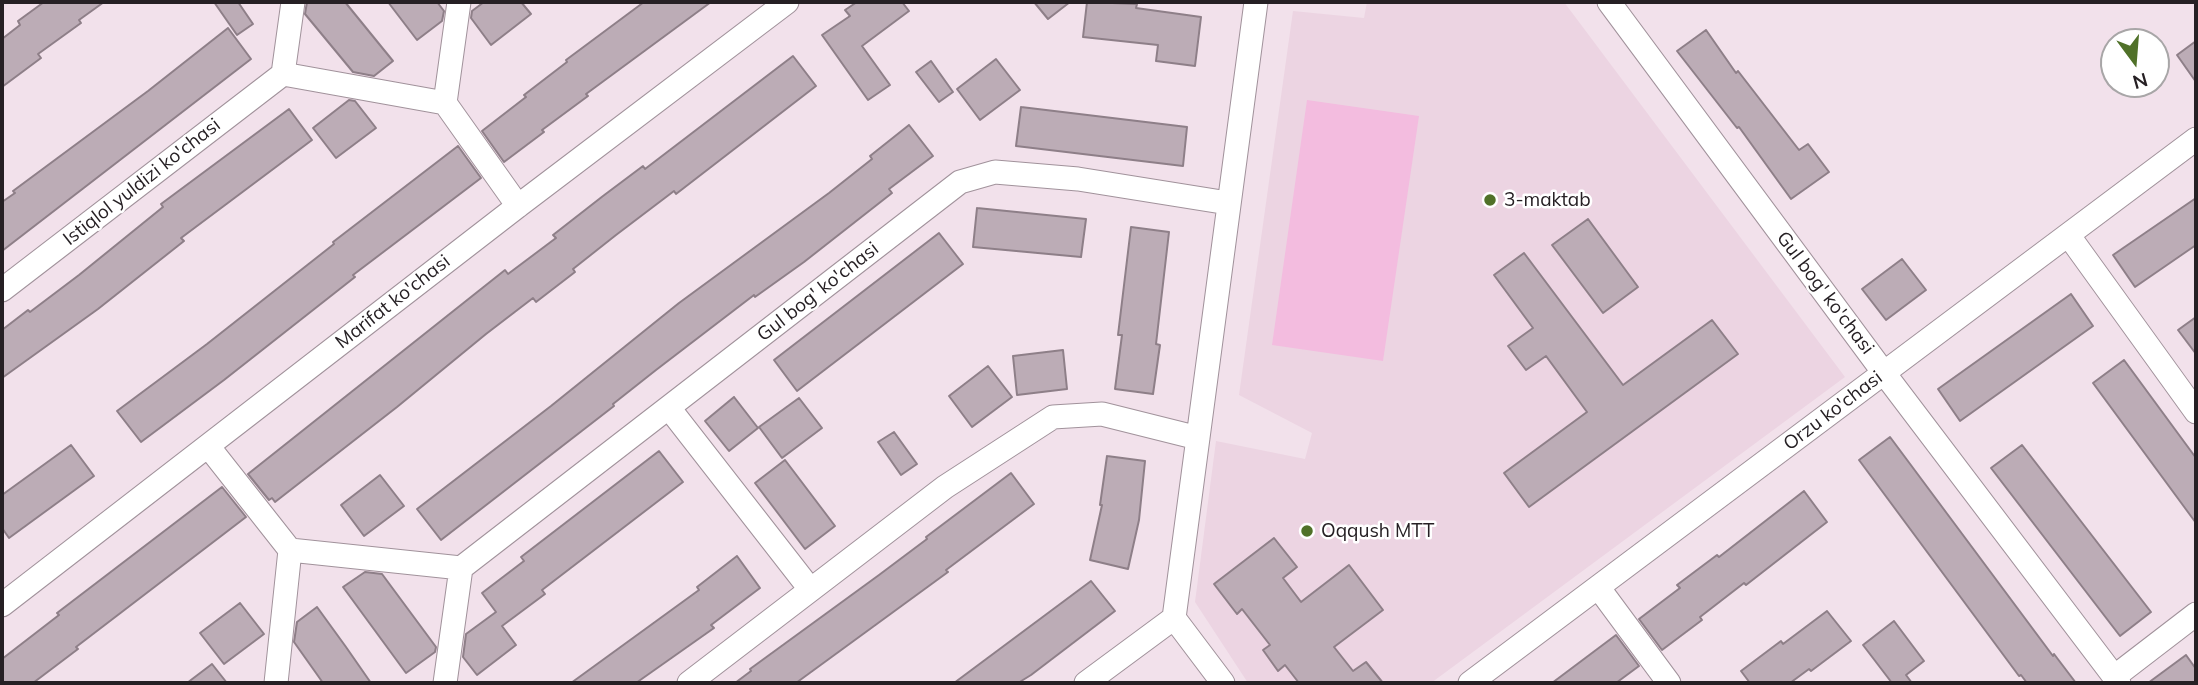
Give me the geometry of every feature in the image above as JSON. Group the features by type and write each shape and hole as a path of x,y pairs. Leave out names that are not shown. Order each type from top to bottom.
{"street":[{"path":"293,2 283,74 445,103"},
{"path":"459,2 445,103 518,206"},
{"name":"Marifat ko'chasi","path":"2,605 787,2"},
{"path":"1223,683 1174,618 1256,2"},
{"name":"Gul bog' ko'chasi","path":"1609,2 2116,680"},
{"name":"Istiqlol yuldizi ko'chasi","path":"2,290 283,74"},
{"name":"Orzu ko'chasi","path":"1470,683 2196,139"},
{"name":"Gul bog' ko'chasi","path":"461,568 960,182 995,172 1078,179 1228,203"},
{"path":"2068,236 2196,412"},
{"path":"668,408 810,590"},
{"path":"690,683 945,487 1053,417 1102,414 1198,438"},
{"path":"208,446 290,550 276,683"},
{"path":"290,550 461,568 445,683"},
{"path":"1598,587 1669,683"},
{"path":"2116,680 2196,614"},
{"path":"1086,683 1174,618"}],"shaded area":[{"name":"3-maktab","path":"1367,2 1564,2 1845,377 1431,683 1248,683 1195,602 1216,441 1305,459 1312,433 1239,395 1293,11 1364,18"},
{"path":"1307,100 1419,116 1383,361 1272,345"}],"building":[{"path":"44,2 104,2 79,20 81,23 38,54 41,58 2,87 2,39 20,25 18,21"},
{"path":"214,2 238,2 253,24 237,35"},
{"path":"307,2 345,2 393,61 374,76 353,72 305,14"},
{"path":"388,2 437,2 444,11 442,21 417,40"},
{"path":"484,2 521,2 531,14 491,45 471,18 472,11"},
{"path":"644,2 711,2 586,94 588,96 504,162 482,131 526,97 524,95 567,62 566,60"},
{"path":"857,2 902,2 909,11 862,46 890,85 868,100 822,35 850,16 845,10"},
{"path":"1034,2 1070,2 1048,19"},
{"path":"1087,2 1137,4 1136,8 1201,17 1195,66 1156,61 1158,45 1083,37"},
{"path":"228,28 251,59 2,251 2,202 15,193 13,191"},
{"path":"1706,30 1736,73 1738,71 1799,150 1808,144 1829,172 1791,199 1739,127 1737,128 1677,51"},
{"path":"2196,41 2196,82 2177,55"},
{"path":"793,56 816,86 676,194 674,191 616,235 536,302 533,298 486,334 275,502 272,498 269,500 248,474 505,270 508,274 556,238 553,235 603,196 643,166 645,169"},
{"path":"996,59 1020,90 980,120 957,89"},
{"path":"931,61 953,92 939,102 916,72"},
{"path":"349,100 355,101 376,128 336,158 313,128"},
{"path":"1021,107 1187,127 1183,166 1016,146"},
{"path":"289,109 312,140 181,238 184,241 98,309 2,378 2,330 79,275 163,207 161,204"},
{"path":"909,125 933,156 889,189 892,193 804,262 755,297 754,295 656,370 613,404 614,406 441,540 417,509 679,303 829,193"},
{"path":"458,146 481,178 141,442 117,411 207,344"},
{"path":"2196,198 2196,245 2135,287 2113,255"},
{"path":"977,208 1086,219 1081,257 973,247"},
{"path":"1588,219 1638,287 1603,313 1552,245"},
{"path":"1131,227 1169,232 1156,344 1160,345 1153,394 1115,389 1122,335 1118,335"},
{"path":"939,233 963,264 797,391 774,360"},
{"path":"1524,253 1623,385 1712,320 1738,354 1529,507 1504,473 1587,412 1546,356 1526,370 1508,346 1533,328 1494,275"},
{"path":"1902,259 1926,290 1886,320 1862,289"},
{"path":"2071,294 2093,326 1960,421 1938,389"},
{"path":"2196,317 2196,354 2178,330"},
{"path":"1063,350 1067,389 1017,395 1013,356"},
{"path":"2124,360 2196,458 2196,523 2093,383"},
{"path":"988,366 1012,397 972,427 949,396"},
{"path":"734,397 758,428 729,451 705,421"},
{"path":"799,398 822,428 782,458 759,427"},
{"path":"894,432 917,464 901,475 878,442"},
{"path":"1890,437 2076,683 2027,683 2019,676 1859,460"},
{"path":"71,445 94,476 9,538 2,528 2,495"},
{"path":"2022,445 2151,612 2120,636 1991,468"},
{"path":"659,451 683,482 542,590 545,594 502,626 516,645 477,675 463,657 466,634 496,612 482,593 524,561 521,557"},
{"path":"1107,456 1145,461 1139,520 1128,569 1090,560 1102,505"},
{"path":"785,460 835,526 805,549 755,483"},
{"path":"1011,473 1034,504 946,570 948,572 796,683 735,683 751,671 750,669 927,539 926,537"},
{"path":"380,475 404,506 364,536 341,505"},
{"path":"222,487 246,517 33,683 2,683 2,659 59,615 57,613"},
{"path":"1804,491 1827,522 1700,617 1702,620 1662,650 1639,619 1680,588 1677,585 1717,555 1719,557"},
{"path":"1274,538 1297,567 1283,578 1301,602 1349,565 1383,610 1334,647 1353,671 1366,662 1383,683 1299,683 1285,665 1278,671 1263,650 1270,645 1242,609 1237,614 1214,584"},
{"path":"737,556 760,588 711,625 714,628 636,683 571,683 699,590 697,587"},
{"path":"365,572 382,574 436,647 435,652 406,673 343,587"},
{"path":"1091,581 1115,611 1031,675 1018,683 954,683"},
{"path":"240,603 264,634 224,664 200,633"},
{"path":"317,607 371,683 323,683 294,642 297,622"},
{"path":"1827,611 1851,641 1790,683 1750,683 1741,671"},
{"path":"1894,621 1924,661 1906,675 1912,683 1892,683 1863,645"},
{"path":"1616,635 1639,666 1616,683 1552,683"},
{"path":"2186,655 2196,669 2196,683 2148,683"},
{"path":"212,664 227,683 187,683"}],"place":[{"name":"3-maktab","path":"1490,200"},
{"name":"Oqqush MTT","path":"1307,531"}]}
